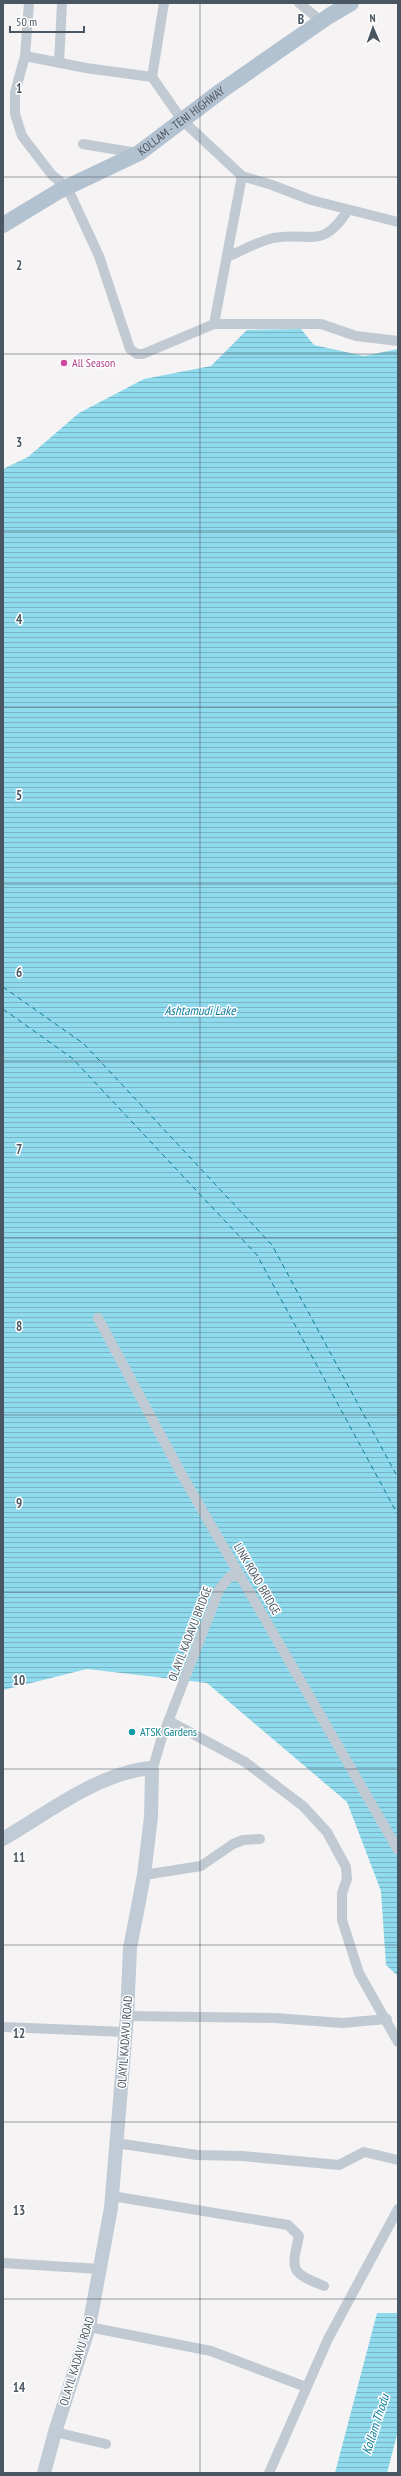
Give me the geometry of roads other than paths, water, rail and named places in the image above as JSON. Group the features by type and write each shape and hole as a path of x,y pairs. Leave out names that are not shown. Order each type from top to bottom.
{"main road":[{"name":"KOLLAM - TENI HIGHWAY","path":"3,225 67,187 139,153 182,120 322,21 351,3"}],"street":[{"path":"29,3 25,56 15,92 15,114 22,136 52,175 67,187 99,256 130,349 136,354 143,354 214,324 321,324 356,336 398,341"},
{"path":"59,63 62,3"},
{"path":"164,3 152,77 182,120 242,176 311,200 398,222"},
{"path":"299,3 322,21"},
{"path":"25,56 59,63 152,77"},
{"path":"83,144 139,153"},
{"path":"214,324 242,176"},
{"path":"227,257 273,238 307,238 326,234 337,228 348,210"},
{"name":"LINK ROAD BRIDGE","path":"98,1318 182,1475 398,1850"},
{"name":"OLAYIL KADAVU BRIDGE","path":"169,1721 219,1590 230,1576 241,1577"},
{"path":"3,1839 96,1783 136,1770 149,1768 152,1771 169,1721 245,1762 303,1806 328,1832 346,1867 347,1879 342,1893 342,1920 359,1973 387,2019 398,2042"},
{"name":"OLAYIL KADAVU ROAD","path":"44,2473 55,2432 89,2327 112,2196 126,2032 130,1948 144,1875 151,1816 152,1771"},
{"path":"144,1875 201,1866 233,1844 243,1840 260,1839"},
{"path":"127,2016 275,2018 342,2023 387,2019"},
{"path":"3,2027 126,2032"},
{"path":"116,2143 197,2155 242,2156 339,2165 364,2152 398,2160"},
{"path":"112,2196 288,2226 298,2236 293,2263 295,2270 305,2278 324,2286"},
{"path":"269,2473 328,2339 398,2209"},
{"path":"3,2263 100,2269"},
{"path":"89,2327 211,2351 306,2387"},
{"path":"55,2432 106,2444"}],"water":[{"name":"Ashtamudi Lake","path":"301,329 314,345 364,356 398,349 398,1976 386,1965 381,1891 347,1802 207,1683 87,1669 3,1690 3,469 28,457 79,413 144,379 211,366 247,330"},
{"name":"Kollam Thodu","path":"377,2313 398,2313 398,2431 387,2473 335,2473"}],"place":[{"name":"All Season","path":"64,363"},
{"name":"ATSK Gardens","path":"132,1732"}]}
